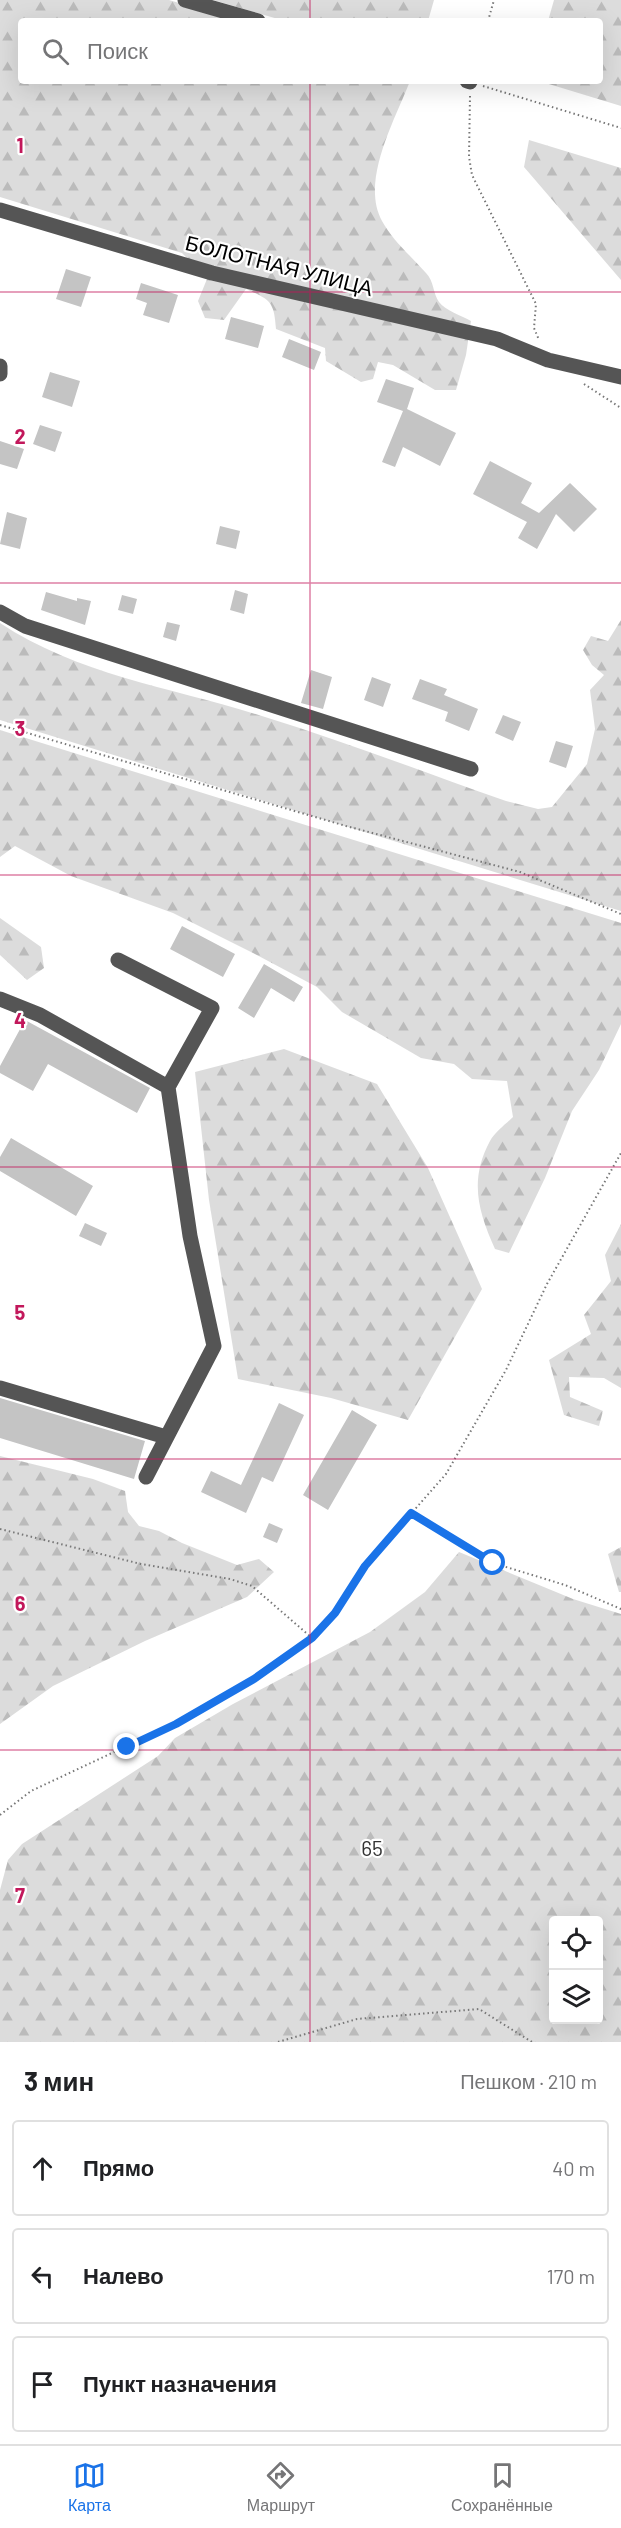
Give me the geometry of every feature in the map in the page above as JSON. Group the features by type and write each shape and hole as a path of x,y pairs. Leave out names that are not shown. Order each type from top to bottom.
{"street":[{"path":"185,0 248,18"},
{"name":"БОЛОТНАЯ УЛИЦА","path":"0,210 212,273 496,339 548,360 621,377"},
{"path":"0,366 0,374"},
{"path":"0,612 25,626 471,769"},
{"path":"118,960 212,1008 168,1087 189,1236 214,1346 146,1477"},
{"path":"0,999 40,1015 168,1087"},
{"path":"0,1388 166,1437"}],"path":[{"path":"489,18 494,0"},
{"path":"468,84 469,157 472,175 536,304 534,328 548,360"},
{"path":"478,84 621,128"},
{"path":"584,384 621,408"},
{"path":"0,725 346,826 520,872 621,914"},
{"path":"0,1815 31,1791 176,1724 254,1679 312,1638 335,1613 365,1566 446,1474 506,1370 547,1284 621,1153"},
{"path":"411,1513 493,1563 565,1585 621,1608"},
{"path":"0,1529 141,1564 230,1579 252,1586 312,1638"},
{"path":"278,2042 357,2019 479,2009 532,2042"}],"green space":[{"path":"0,0 169,0 230,18 18,18 18,84 409,84 377,169 376,205 391,235 429,276 439,302 471,321 466,355 456,390 435,390 393,365 378,362 373,379 361,382 326,361 325,348 276,329 270,303 246,289 224,320 205,318 198,301 207,279 182,253 0,197"},
{"path":"213,0 434,0 429,18 275,18"},
{"path":"554,0 621,0 621,106 549,84 603,84 603,18 549,18"},
{"path":"529,140 621,168 621,280 524,167"},
{"path":"621,620 621,911 0,720 0,623 62,656 95,668 295,727 506,801 538,809 552,807 587,764 595,729 590,690 604,675 592,665 583,650 591,636 608,641"},
{"path":"0,730 621,923 621,1024 599,1070 572,1111 545,1178 509,1253 495,1249 484,1222 478,1195 483,1155 490,1141 513,1117 507,1081 472,1079 454,1064 421,1058 342,1012 317,987 173,913 71,876 15,846 0,857"},
{"path":"0,918 41,947 44,968 27,980 0,955"},
{"path":"284,1049 377,1084 428,1168 482,1289 408,1420 331,1398 238,1379 209,1200 195,1072"},
{"path":"621,1224 621,1388 604,1378 569,1377 570,1397 603,1411 599,1426 564,1415 549,1360 591,1334 584,1315 611,1281 605,1255"},
{"path":"0,1456 93,1479 125,1491 128,1512 139,1526 159,1531 182,1543 237,1565 259,1559 274,1572 247,1597 145,1641 53,1686 0,1724"},
{"path":"621,1547 621,1592 619,1592 608,1554"},
{"name":"65","path":"459,1552 573,1599 621,1614 621,2042 0,2042 0,1890 8,1860 22,1844 158,1756 175,1738 233,1704 370,1632 425,1592"}],"building":[{"path":"66,269 91,277 81,307 56,299"},
{"path":"141,283 178,295 169,323 143,315 147,303 136,299"},
{"path":"231,317 264,326 258,348 225,339"},
{"path":"289,339 321,352 314,370 282,357"},
{"path":"50,372 80,381 72,407 42,397"},
{"path":"386,379 414,388 407,409 456,433 440,466 403,447 395,467 382,462 403,411 377,402"},
{"path":"40,425 62,432 55,452 33,444"},
{"path":"0,441 24,449 17,469 0,464"},
{"path":"490,461 532,483 521,503 539,513 570,483 597,509 574,532 556,514 537,549 518,538 527,522 473,494"},
{"path":"7,512 27,518 20,549 0,544"},
{"path":"220,526 240,531 236,549 216,544"},
{"path":"235,590 248,594 244,614 230,610"},
{"path":"46,592 77,601 77,598 91,601 85,625 41,610"},
{"path":"122,595 137,599 133,614 118,610"},
{"path":"167,622 180,625 176,641 163,637"},
{"path":"311,670 332,677 323,709 301,703"},
{"path":"372,677 391,684 383,707 364,700"},
{"path":"420,679 447,689 444,695 478,709 469,731 445,721 448,712 412,699"},
{"path":"503,715 521,722 513,741 495,733"},
{"path":"556,741 573,746 566,768 549,762"},
{"path":"182,926 235,954 223,977 170,949"},
{"path":"264,964 303,987 294,1002 271,988 254,1018 238,1008"},
{"path":"25,1020 150,1088 137,1113 48,1064 33,1091 0,1073 0,1066"},
{"path":"11,1138 93,1186 76,1216 0,1171 0,1157"},
{"path":"85,1223 107,1233 101,1246 79,1236"},
{"path":"0,1398 145,1441 134,1479 0,1438"},
{"path":"279,1403 304,1415 273,1482 262,1477 246,1513 201,1492 211,1471 241,1485"},
{"path":"352,1410 377,1425 328,1510 303,1495"},
{"path":"269,1523 283,1529 277,1543 263,1537"}],"route":[{"path":"127,1747 176,1724 207,1704 254,1679 312,1638 335,1613 365,1566 411,1513 493,1563"}]}
